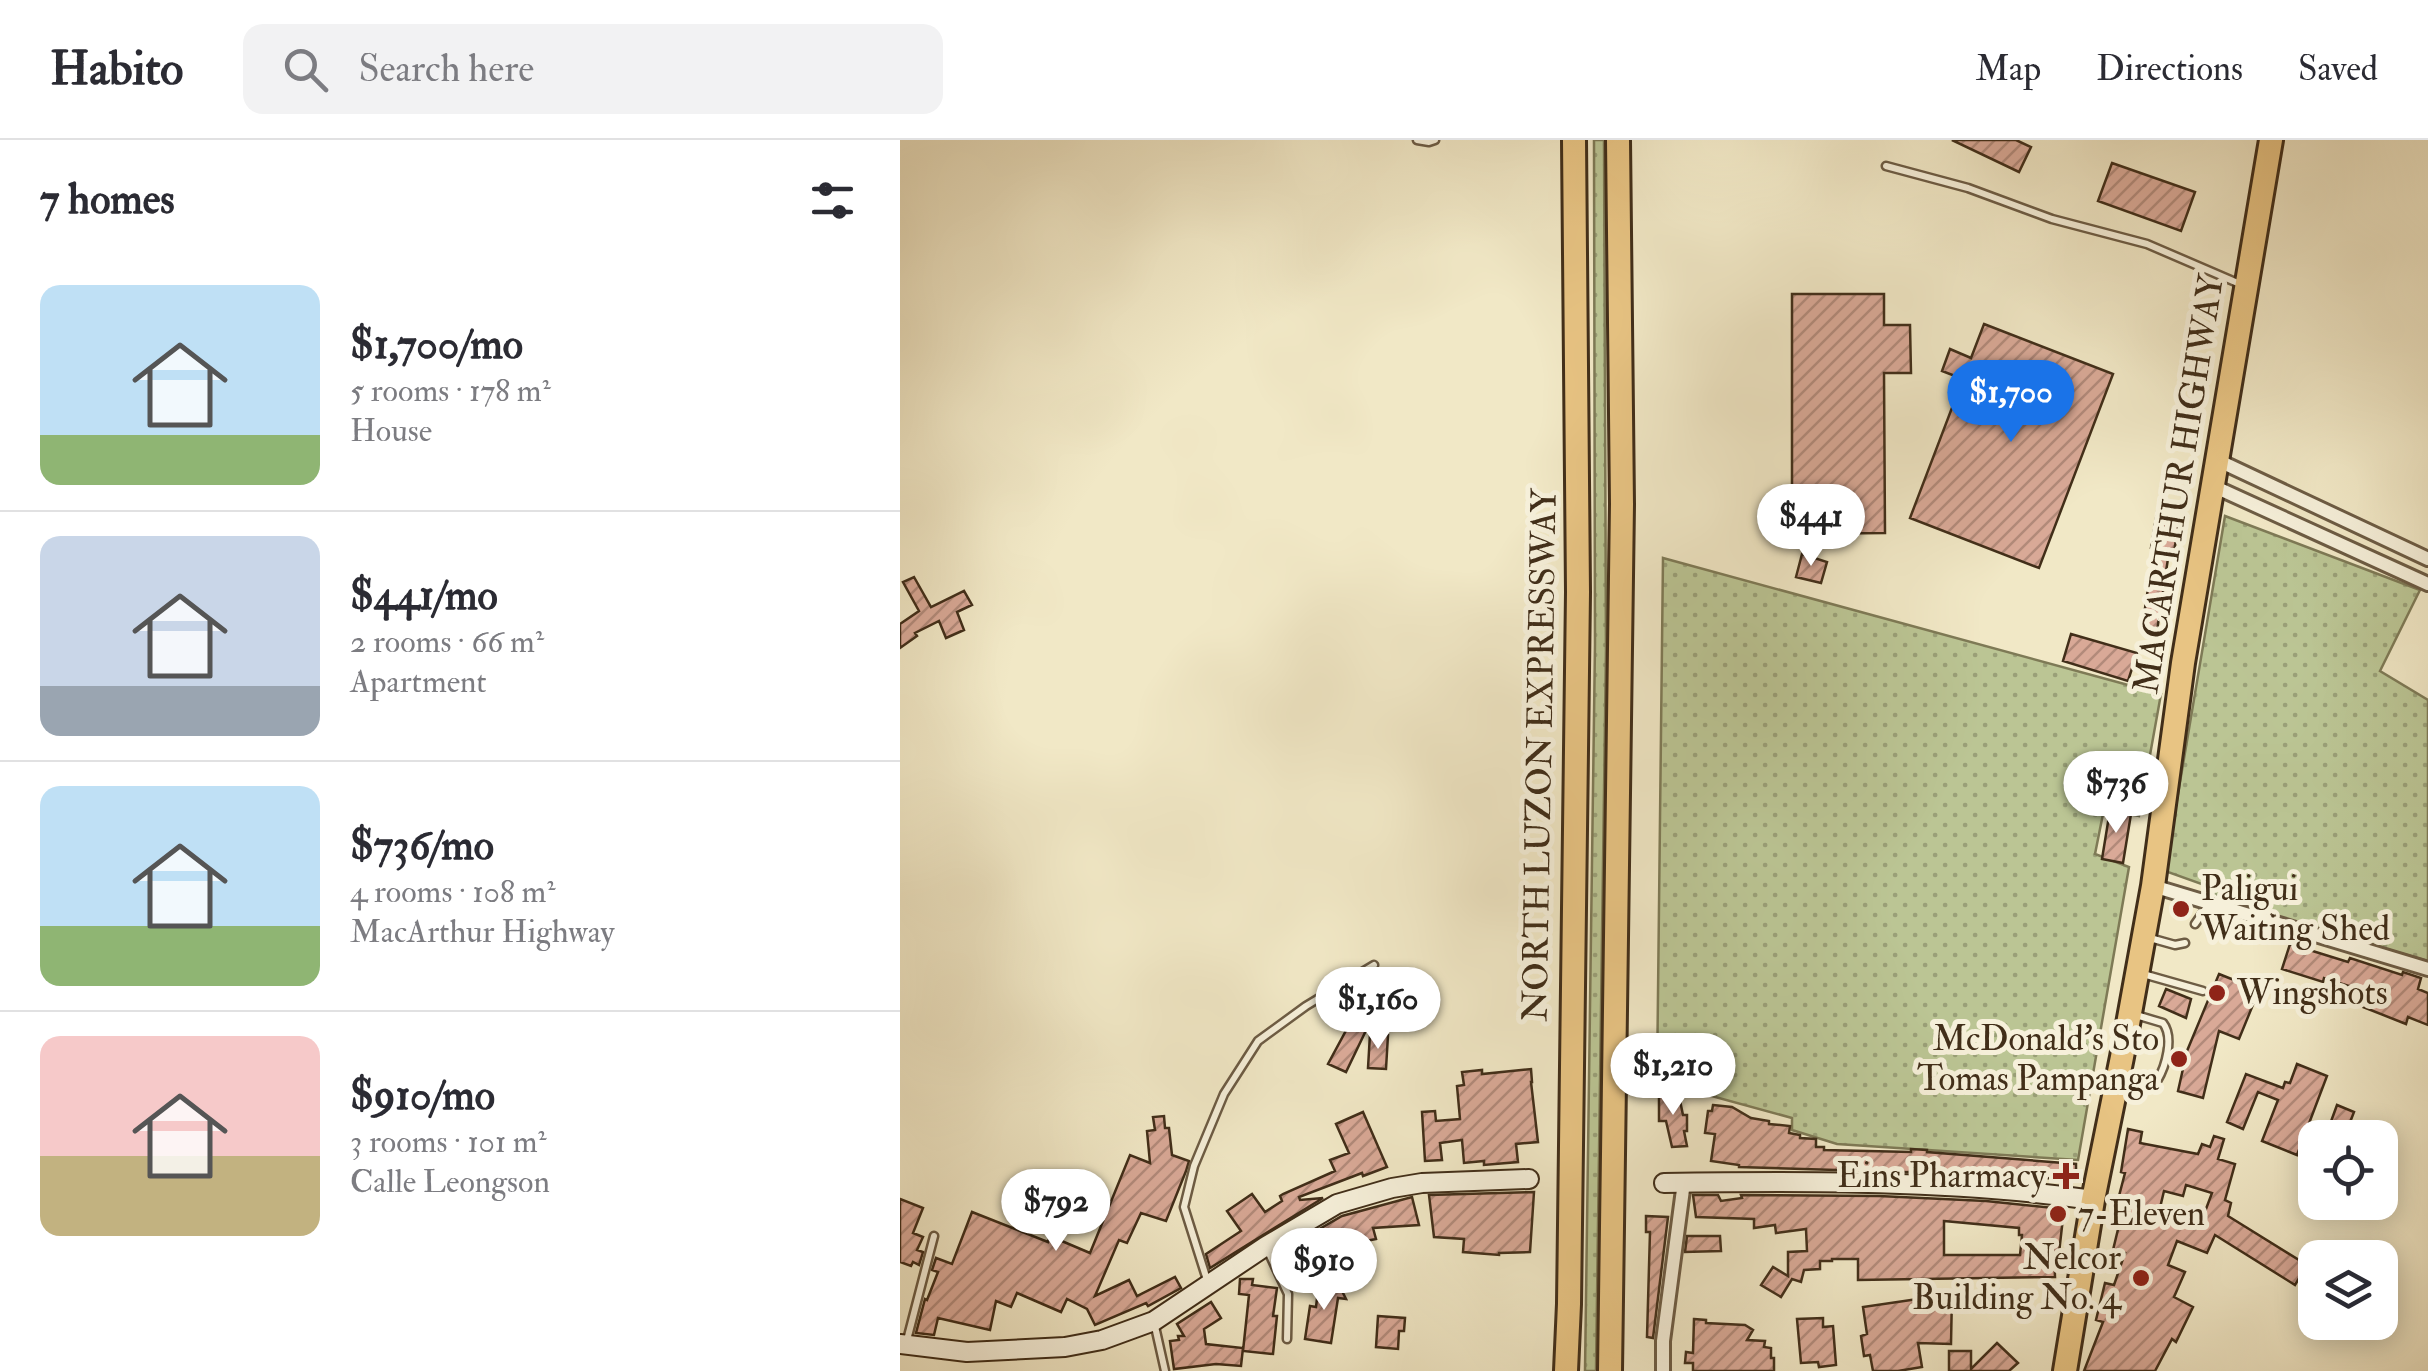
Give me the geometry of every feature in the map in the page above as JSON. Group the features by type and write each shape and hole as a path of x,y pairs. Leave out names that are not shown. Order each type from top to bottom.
{"highway":[{"path":"1560,140 1576,232"},
{"name":"NORTH LUZON EXPRESSWAY","path":"1566,1371 1578,592 1574,140"},
{"path":"1610,1371 1622,504 1618,140"},
{"name":"MACARTHUR HIGHWAY","path":"2065,1371 2153,886 2183,662 2271,140"}],"main road":[{"path":"903,1345 966,1352 1065,1347 1102,1340 1154,1321 1337,1204 1422,1184 1529,1180"},
{"path":"1664,1183 1893,1185 2093,1200"}],"street":[{"path":"2218,460 2428,559"},
{"path":"2251,502 2259,479"},
{"path":"2213,486 2428,584"},
{"path":"2321,535 2329,512"},
{"path":"2153,886 2428,969"},
{"path":"1662,1371 1684,1182"}],"lane":[{"path":"1416,140 1434,140"},
{"path":"1886,166 1968,188 2052,220 2147,244 2247,286"},
{"path":"2196,924 2209,904"},
{"path":"2144,936 2175,945 2185,942"},
{"path":"1208,1284 1184,1208 1194,1166 1224,1094 1258,1041 1374,965"},
{"path":"2138,972 2203,991"},
{"path":"2119,1073 2157,1080 2170,1036 2163,1023 2130,1013"},
{"path":"903,1345 934,1236"},
{"path":"1266,1246 1288,1294 1287,1338"},
{"path":"1154,1321 1164,1371"}],"green space":[{"path":"1594,140 1604,140 1606,650 1596,1371 1585,1371 1595,644"},
{"path":"2225,516 2420,590 2380,671 2428,700 2428,961 2211,898 2213,888 2165,871"},
{"path":"1663,558 2161,694 2139,816 2104,809 2095,854 2129,867 2078,1160 1837,1144 1792,1130 1792,1118 1657,1081"}],"building":[{"path":"1952,140 2016,140 2031,147 2019,172"},
{"path":"2112,163 2195,192 2181,231 2098,201"},
{"path":"1792,294 1884,294 1884,325 1910,325 1911,373 1884,373 1885,533 1792,534"},
{"path":"1984,324 2113,374 2039,568 1910,518 1963,379 1942,371 1950,349 1971,358"},
{"path":"2157,512 2180,516 2174,552 2169,552 2157,631 2142,628"},
{"path":"1802,554 1827,562 1821,583 1796,577"},
{"path":"914,577 931,607 964,591 972,605 957,612 964,630 946,638 939,621 915,633 917,636 900,648 900,624 919,611 903,582"},
{"path":"2071,634 2137,653 2128,681 2063,661"},
{"path":"2110,810 2131,814 2123,863 2102,859"},
{"path":"2290,944 2421,978 2418,989 2428,993 2428,1025 2408,1017 2406,1024 2363,1007 2368,992 2282,969"},
{"path":"2219,974 2259,990 2239,1039 2219,1031 2203,1098 2178,1091 2187,1051"},
{"path":"2166,989 2191,999 2186,1018 2159,1006"},
{"path":"1356,1012 1371,1020 1346,1072 1328,1064"},
{"path":"1370,1034 1388,1035 1386,1069 1368,1068"},
{"path":"2297,1064 2327,1076 2310,1120 2298,1120 2297,1155 2262,1141 2278,1100 2258,1092 2243,1129 2227,1122 2246,1074 2283,1088 2285,1082 2290,1083"},
{"path":"1531,1069 1538,1142 1516,1144 1518,1162 1464,1163 1462,1140 1440,1143 1442,1160 1425,1161 1422,1112 1435,1111 1436,1121 1460,1119 1457,1086 1464,1085 1462,1072"},
{"path":"1678,1091 1683,1115 1687,1115 1687,1146 1672,1147 1666,1121 1659,1121 1659,1093"},
{"path":"1713,1105 1732,1107 1769,1124 1790,1126 1789,1133 1816,1139 1816,1147 1824,1150 1911,1149 2076,1164 2076,1180 1936,1171 1739,1167 1711,1161 1715,1134 1705,1133 1708,1111 1712,1111"},
{"path":"2337,1105 2354,1112 2351,1120 2332,1120"},
{"path":"1363,1112 1387,1167 1299,1197 1323,1198 1210,1268 1206,1254 1241,1231 1227,1211 1252,1194 1265,1212 1282,1201 1283,1194 1335,1171 1330,1160 1349,1153 1336,1124"},
{"path":"1164,1116 1172,1155 1189,1161 1186,1171 1166,1221 1141,1213 1127,1243 1119,1240 1095,1296 1129,1280 1137,1296 1175,1277 1181,1288 1148,1306 1146,1303 1095,1325 1087,1309 1067,1299 1061,1312 1017,1293 1011,1307 996,1301 990,1330 938,1318 934,1335 916,1333 925,1299 938,1272 932,1270 936,1258 952,1264 972,1212 1048,1242 1050,1236 1090,1253 1130,1155 1150,1163 1147,1131 1155,1130 1153,1117"},
{"path":"2128,1129 2142,1132 2140,1143 2198,1154 2202,1144 2210,1147 2214,1136 2224,1139 2218,1159 2235,1164 2225,1200 2231,1203 2228,1216 2298,1259 2295,1285 2215,1235 2207,1253 2177,1241 2168,1265 2185,1272 2174,1297 2193,1307 2176,1342 2172,1339 2155,1371 2084,1371 2103,1322 2096,1320 2105,1283 2114,1285 2125,1253 2113,1250 2120,1221 2113,1219 2125,1173 2121,1172","holes":["2186,1185 2212,1193 2200,1225 2159,1212 2164,1191 2183,1196"]},
{"path":"1534,1192 1530,1252 1463,1252 1464,1239 1434,1237 1429,1195"},
{"path":"1693,1195 1718,1195 1721,1201 1742,1198 1741,1195 1879,1196 2064,1209 2059,1253 2054,1252 2055,1277 1858,1280 1858,1259 1832,1259 1820,1261 1820,1269 1804,1270 1801,1282 1792,1279 1781,1297 1761,1285 1773,1267 1788,1276 1788,1252 1807,1251 1806,1229 1776,1233 1775,1225 1754,1228 1754,1219 1696,1217","holes":["1944,1221 2019,1228 2020,1255 1944,1255"]},
{"path":"1412,1197 1419,1225 1373,1228 1376,1239 1361,1242 1363,1249 1347,1253 1344,1243 1324,1252 1332,1269 1301,1283 1297,1274 1291,1277 1280,1252 1342,1216"},
{"path":"900,1199 923,1208 913,1233 923,1237 917,1250 923,1252 919,1265 900,1262"},
{"path":"1646,1216 1668,1217 1653,1338 1647,1337 1650,1232 1646,1232"},
{"path":"1687,1236 1720,1236 1721,1251 1685,1252"},
{"path":"1240,1279 1253,1279 1252,1285 1277,1288 1273,1354 1243,1351 1249,1295 1239,1294"},
{"path":"1319,1282 1339,1285 1346,1299 1338,1298 1331,1343 1305,1339 1310,1306 1316,1307"},
{"path":"1952,1294 1951,1344 1918,1343 1922,1367 1873,1371 1870,1355 1864,1356 1861,1336 1867,1334 1863,1307"},
{"path":"1211,1302 1221,1318 1204,1329 1206,1344 1243,1348 1241,1366 1216,1364 1174,1369 1170,1341 1184,1336 1177,1324"},
{"path":"1378,1316 1405,1318 1398,1349 1376,1347"},
{"path":"1823,1318 1823,1327 1833,1326 1836,1365 1801,1363 1797,1319"},
{"path":"1694,1319 1745,1325 1753,1330 1747,1340 1765,1341 1764,1347 1771,1348 1774,1358 1774,1371 1693,1371 1693,1363 1685,1363 1686,1352 1693,1353"},
{"path":"1997,1343 2018,1363 2009,1371 1949,1371 1949,1351 1971,1351 1971,1369"}],"place":[{"name":"Paligui Waiting Shed","path":"2181,909"},
{"name":"Wingshots","path":"2217,993"},
{"name":"McDonald's Sto Tomas Pampanga","path":"2179,1059"},
{"name":"Eins Pharmacy","path":"2066,1176"},
{"name":"7-Eleven","path":"2058,1214"},
{"name":"Nelcor Building No. 4","path":"2141,1278"}]}
